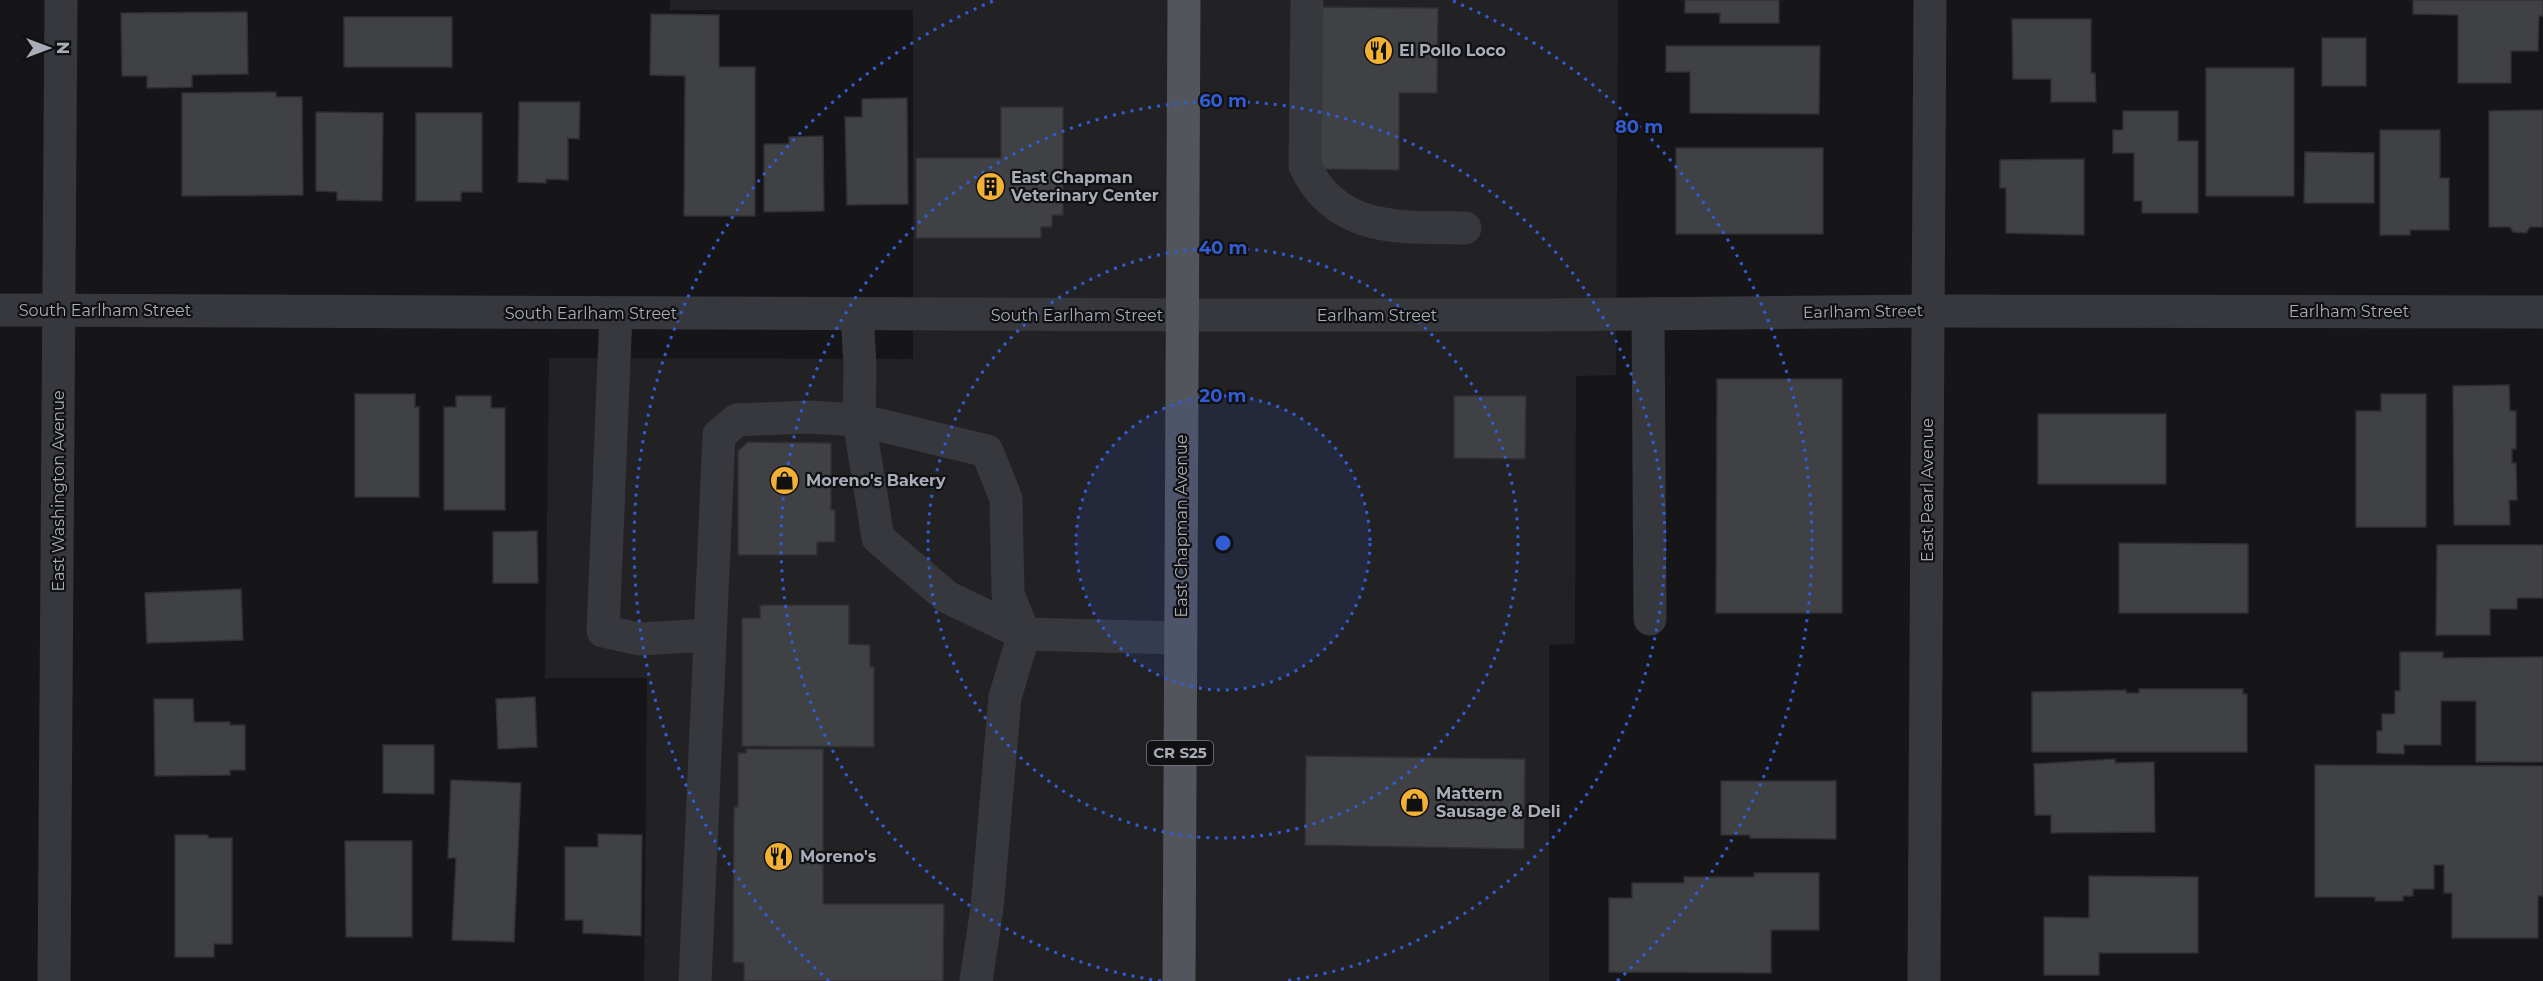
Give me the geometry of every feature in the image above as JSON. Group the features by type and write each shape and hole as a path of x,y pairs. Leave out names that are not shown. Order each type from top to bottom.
{"main road":[{"name":"East Chapman Avenue","path":"1179,981 1184,0"}],"street":[{"name":"East Washington Avenue","path":"54,981 61,0"},
{"path":"1307,0 1305,166 1312,181 1329,201 1349,214 1375,223 1398,227 1465,228"},
{"name":"East Pearl Avenue","path":"1924,981 1930,0"},
{"name":"South Earlham Street","path":"0,310 1183,315"},
{"name":"Earlham Street","path":"1183,315 1648,314 1928,310 2543,312"},
{"path":"616,313 603,631 639,639 710,635"},
{"path":"857,314 860,365 859,420 878,538 947,597 1024,634 1180,638"},
{"path":"1648,314 1650,619"},
{"path":"695,981 719,435 737,420 808,417 859,420 987,451 1006,499 1008,594 1024,634 1005,697 987,908 976,981"}],"shaded area":[{"path":"670,0 1618,0 1616,375 1576,376 1575,644 1549,645 1549,981 644,981 647,678 545,678 549,358 913,359 913,10 670,10"}],"building":[{"path":"1685,0 1779,0 1779,23 1720,23 1720,13 1685,13"},
{"path":"2413,0 2543,0 2543,16 2539,16 2538,51 2511,51 2511,83 2458,83 2458,15 2413,14"},
{"name":"El Pollo Loco","path":"1319,7 1438,8 1437,93 1399,93 1399,170 1318,169"},
{"path":"247,12 248,74 192,75 192,87 147,88 147,76 122,76 121,13"},
{"path":"651,14 719,15 719,67 755,67 755,216 684,216 685,76 650,75"},
{"path":"344,17 452,17 452,67 344,67"},
{"path":"2012,19 2091,19 2091,73 2095,73 2096,102 2051,102 2051,79 2013,79"},
{"path":"2322,38 2366,38 2366,86 2322,86"},
{"path":"1666,46 1820,46 1819,114 1690,113 1690,72 1666,72"},
{"path":"2206,68 2294,68 2294,196 2206,196"},
{"path":"276,92 276,97 302,97 303,195 182,196 182,93"},
{"path":"907,98 908,204 847,205 845,117 862,117 862,99"},
{"path":"519,102 580,102 579,139 568,138 568,180 546,179 546,183 518,182"},
{"name":"East Chapman Veterinary Center","path":"1001,107 1063,107 1063,215 1052,215 1052,227 1041,227 1041,238 916,238 916,158 1001,158"},
{"path":"2543,110 2543,227 2530,227 2526,233 2513,232 2510,227 2489,227 2489,111"},
{"path":"2123,111 2178,111 2178,141 2198,141 2198,213 2142,213 2142,201 2134,201 2134,153 2113,153 2113,130 2123,130"},
{"path":"316,112 383,113 382,201 337,200 337,192 316,191"},
{"path":"416,113 482,113 482,192 461,192 461,201 416,201"},
{"path":"2380,130 2440,130 2440,178 2449,178 2449,230 2410,230 2410,235 2380,235"},
{"path":"823,136 824,211 764,212 764,144 789,144 789,137"},
{"path":"1676,148 1823,148 1823,234 1676,234"},
{"path":"2305,152 2374,153 2374,203 2304,203"},
{"path":"2084,159 2084,235 2006,233 2006,188 2000,188 2000,160"},
{"path":"1717,379 1842,379 1842,613 1716,613"},
{"path":"2509,385 2510,411 2516,411 2516,449 2512,449 2512,463 2516,463 2517,500 2509,500 2510,525 2454,525 2453,386"},
{"path":"355,394 415,394 415,407 419,407 419,497 355,497"},
{"path":"2381,394 2426,394 2426,527 2356,527 2356,411 2381,411"},
{"path":"456,396 491,396 491,408 505,408 505,510 444,510 444,407 456,407"},
{"path":"1454,396 1526,396 1525,459 1454,458"},
{"path":"2038,414 2166,414 2166,484 2038,484"},
{"name":"Moreno's Bakery","path":"748,442 831,443 831,510 835,510 835,542 817,542 817,555 738,555 738,451"},
{"path":"537,531 538,583 493,583 493,532"},
{"path":"2119,543 2248,544 2248,613 2119,613"},
{"path":"2437,545 2543,545 2543,598 2517,598 2517,609 2490,609 2490,635 2436,635"},
{"path":"241,589 243,640 147,643 145,593"},
{"path":"760,605 849,605 849,644 870,645 870,667 874,667 874,747 742,746 742,618 760,618"},
{"path":"2400,652 2443,652 2443,658 2543,657 2543,762 2476,762 2476,701 2441,701 2441,745 2404,745 2404,754 2377,753 2377,731 2382,731 2382,714 2395,714 2395,691 2400,691"},
{"path":"2139,689 2243,689 2243,694 2247,694 2247,752 2032,752 2032,692 2126,690 2126,693 2139,693"},
{"path":"535,697 537,747 498,749 496,699"},
{"path":"154,699 193,699 194,722 230,722 230,725 245,725 245,770 230,770 230,775 155,776"},
{"path":"383,745 434,745 434,794 383,793"},
{"name":"Moreno's","path":"746,749 823,749 823,904 944,904 943,981 744,981 744,963 733,962 734,807 738,807 738,753 746,753"},
{"name":"Mattern Sausage & Deli","path":"1306,756 1525,759 1524,849 1305,845"},
{"path":"2115,759 2115,763 2154,762 2155,832 2051,833 2051,815 2035,815 2034,764"},
{"path":"2315,765 2543,766 2543,896 2538,896 2538,938 2452,938 2452,893 2444,893 2444,865 2434,865 2434,889 2413,889 2413,896 2403,896 2403,901 2375,901 2375,897 2315,897"},
{"path":"451,780 521,783 514,942 452,940 456,858 448,858"},
{"path":"1721,781 1836,781 1836,839 1750,838 1750,835 1721,835"},
{"path":"598,834 642,835 641,936 583,933 583,920 565,920 565,847 598,847"},
{"path":"175,835 232,838 232,944 214,944 214,957 175,957"},
{"path":"345,841 412,841 412,937 346,937"},
{"path":"1754,873 1819,873 1819,930 1771,930 1771,973 1609,972 1609,898 1632,898 1632,883 1684,883 1684,877 1754,877"},
{"path":"2089,876 2198,877 2198,953 2099,953 2099,975 2044,975 2044,917 2089,918"}],"place":[{"name":"El Pollo Loco","path":"1378,50"},
{"name":"East Chapman Veterinary Center","path":"990,186"},
{"name":"Moreno's Bakery","path":"785,480"},
{"name":"Mattern Sausage & Deli","path":"1415,802"},
{"name":"Moreno's","path":"779,856"}]}
